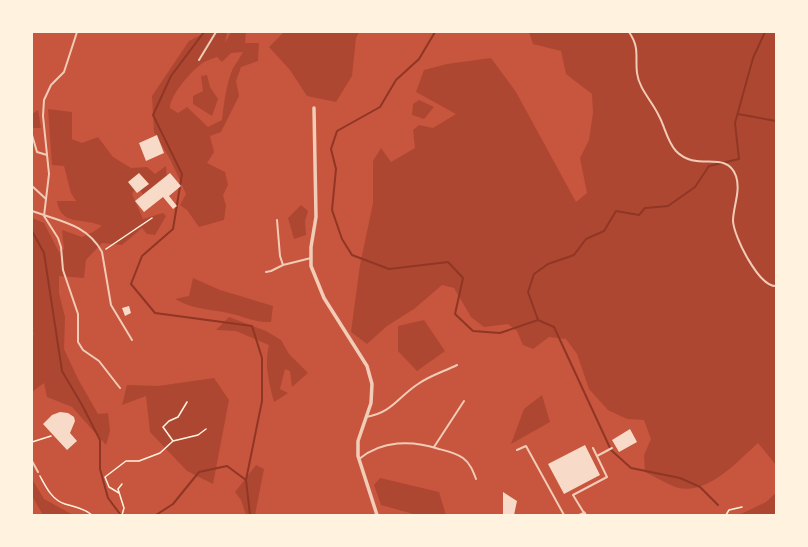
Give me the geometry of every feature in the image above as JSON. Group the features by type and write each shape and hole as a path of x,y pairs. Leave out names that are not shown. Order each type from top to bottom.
{"street":[{"path":"314,108 316,217 311,247 311,266 324,298 367,366 372,384 372,403 365,418 358,441 359,459 377,515"}],"lane":[{"path":"77,32 64,72 51,85 44,100 43,116 49,174 44,216 58,238 61,246 63,270 78,314 78,342 83,350 99,361 120,388"},
{"path":"199,60 216,32"},
{"path":"629,32 637,48 637,73 640,83 659,115 674,149 685,157 696,162 724,163 732,169 737,180 737,198 733,219 735,233 758,276 768,285 776,286"},
{"path":"32,135 37,152 47,155"},
{"path":"32,186 46,199"},
{"path":"32,211 73,225 83,230 98,244 102,252 111,305 132,340"},
{"path":"277,220 280,256 283,265"},
{"path":"266,272 283,265 311,258"},
{"path":"365,418 384,412 394,406 418,383 457,365"},
{"path":"434,447 464,401"},
{"path":"359,459 374,449 386,445 406,443 434,447 462,458 472,468 476,479"},
{"path":"517,450 526,446 564,515"},
{"path":"579,515 585,514 573,494 607,477 593,448"},
{"path":"597,456 612,448"},
{"path":"32,461 38,472"}],"path":[{"path":"102,252 152,218"},
{"path":"173,441 163,427 169,421 178,417 187,402"},
{"path":"119,493 109,487 105,477 126,461 139,461 160,453 173,441 198,435 206,429"},
{"path":"32,442 51,436"},
{"path":"38,472 48,490 57,500 64,504 76,506 92,515"},
{"path":"122,484 118,489 124,508 122,515"},
{"path":"726,515 729,510 742,507"}],"shaded area":[{"path":"206,32 227,32 225,43 231,32 246,32 245,43 259,43 258,61 241,67 236,81 239,96 221,132 210,136 214,152 207,163 225,172 228,185 223,195 226,206 224,220 199,227 187,210 180,205 186,194 171,161 154,132 152,96 189,41","holes":["243,52 233,68 229,81 222,120 208,127 187,107 178,113 170,108 173,97 181,85 191,73 202,64 217,57 222,62 231,53"]},
{"path":"284,32 359,32 356,38 352,76 336,102 307,96 290,70 269,47"},
{"path":"529,32 776,32 776,465 758,443 732,467 712,481 690,489 679,488 645,472 644,455 651,439 644,420 627,419 608,410 589,389 577,354 566,339 549,337 533,349 523,345 517,331 508,324 484,327 471,317 454,288 442,285 414,309 387,326 367,344 351,332 360,265 373,203 373,161 381,148 391,162 415,148 413,130 419,125 433,128 456,114 416,92 424,70 447,64 491,58 516,92 576,202 587,193 580,158 589,140 593,113 592,94 566,74 561,51 533,44"},
{"path":"207,75 210,87 218,99 212,116 193,104 193,96 203,91 201,76"},
{"path":"419,100 434,107 424,119 412,115 413,104"},
{"path":"48,109 72,112 72,139 82,143 98,137 113,157 131,168 147,167 155,174 166,166 167,183 147,201 137,185 132,194 143,219 163,213 166,216 155,235 147,234 142,228 122,245 102,243 86,260 84,278 59,276 59,293 65,317 64,349 78,379 98,414 108,413 110,431 106,445 72,407 47,397 44,383 32,392 32,335 34,335 32,326 32,218 44,223 59,252 64,249 62,230 82,237 102,226 95,223 68,218 63,215 59,209 57,201 76,201 71,193 64,166 52,165"},
{"path":"38,110 41,128 32,128 32,114"},
{"path":"301,205 308,211 305,221 306,235 294,239 288,218"},
{"path":"193,278 220,290 273,306 271,322 255,321 232,314 196,307 182,303 175,299 189,296"},
{"path":"229,317 266,331 281,340 289,354 308,373 292,387 290,371 285,369 280,389 288,393 274,402 267,367 269,345 236,331 216,330"},
{"path":"424,320 445,351 417,371 398,351 398,326"},
{"path":"214,378 229,400 213,484 187,471 150,432 146,396 122,405 127,385 158,386"},
{"path":"542,395 550,422 511,444 524,409"},
{"path":"256,465 264,469 255,515 246,515 241,500 235,492"},
{"path":"380,478 439,492 446,515 417,515 381,505 374,485"},
{"path":"32,479 44,499 73,515 43,515 32,496"},
{"path":"776,493 776,515 739,515 766,502"}],"building":[{"path":"157,135 164,153 146,161 139,143"},
{"path":"139,173 149,184 137,193 128,182"},
{"path":"170,173 181,186 169,196 177,206 173,209 163,197 144,212 135,201"},
{"path":"129,306 131,313 125,316 122,308"},
{"path":"60,412 68,413 74,417 75,421 70,433 77,441 67,450 43,424 52,415"},
{"path":"630,429 637,442 619,452 612,440"},
{"path":"585,445 600,475 564,494 548,464"},
{"path":"503,492 517,501 514,515 503,515"}],"waterway":[{"path":"204,32 171,76 153,115 182,174 173,229 142,256 131,284 155,313 252,326 262,358 262,401 246,480"},
{"path":"435,32 419,59 396,80 380,107 337,131 331,149 336,169 332,210 342,239 352,255 389,269 448,262 463,278 455,314 473,331 500,333 538,320"},
{"path":"718,505 700,487 680,478 631,468 611,450 554,327 538,320 528,292 534,274 548,264 574,255 586,239 604,231 616,211 639,215 645,208 668,206 695,187 709,166 739,159 735,123 753,58 765,32"},
{"path":"738,114 776,121"},
{"path":"32,231 44,253 62,371 100,440 100,469 108,498 120,514 125,515"},
{"path":"156,515 173,504 199,472 227,466 246,480 250,515"}]}
